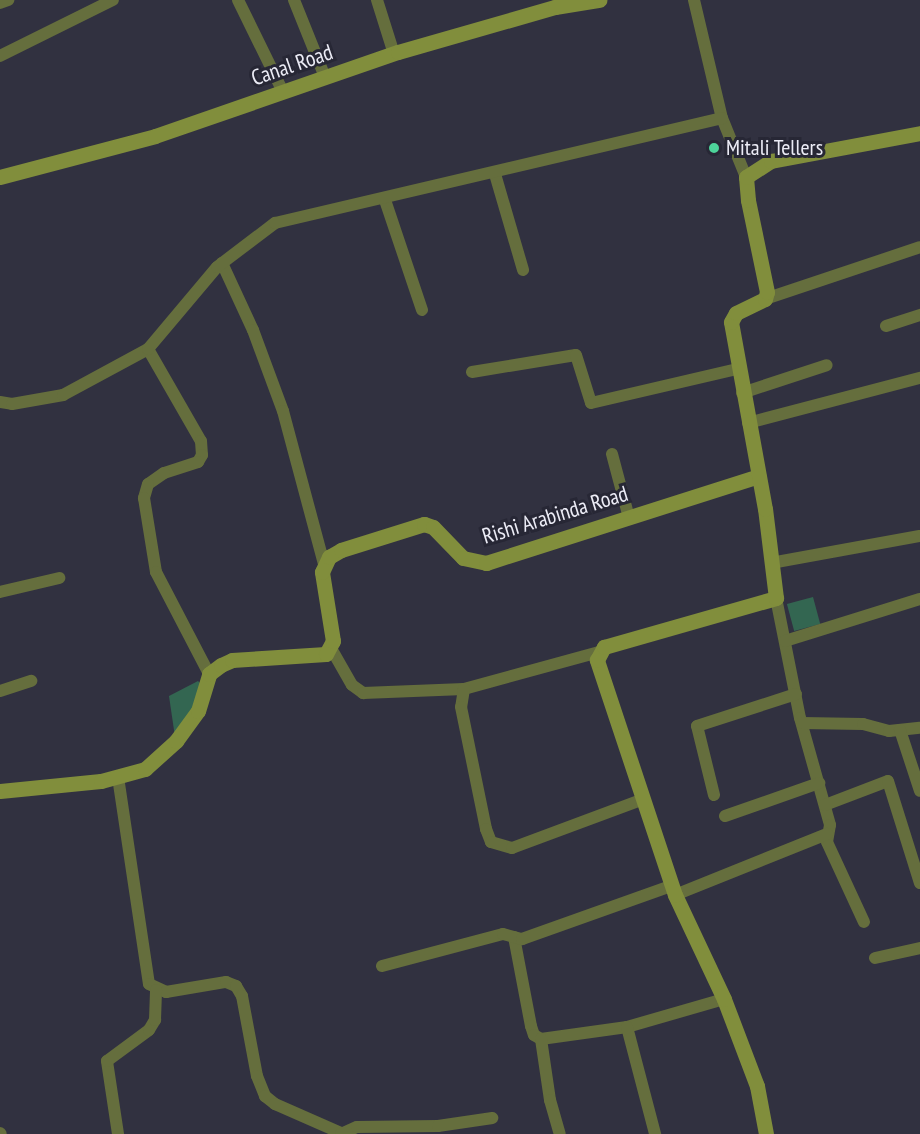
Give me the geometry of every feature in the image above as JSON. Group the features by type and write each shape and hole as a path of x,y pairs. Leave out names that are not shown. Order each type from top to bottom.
{"street":[{"path":"0,3 8,0"},
{"path":"0,56 113,0"},
{"path":"238,0 283,92"},
{"path":"294,0 325,77"},
{"path":"377,0 394,54"},
{"name":"Canal Road","path":"0,177 155,136 394,54 554,4 599,0"},
{"path":"694,0 722,118 747,177 765,299"},
{"path":"0,402 12,404 63,395 148,350 222,263 276,223 308,213 385,200 722,118"},
{"path":"747,177 771,161 920,133"},
{"path":"495,174 523,270"},
{"path":"385,200 422,310"},
{"path":"864,922 827,834 830,825 802,723 776,598 758,476 737,369 732,317 765,299 920,247"},
{"path":"222,263 253,330 283,411 324,564 332,650 352,685 363,693 464,689 599,652 633,637 776,598"},
{"path":"885,326 920,315"},
{"path":"148,350 201,441 202,455 198,462 164,473 148,484 144,498 156,572 209,674"},
{"path":"472,372 576,355 591,403 737,369"},
{"path":"742,393 827,365"},
{"path":"748,423 920,378"},
{"path":"612,454 628,518"},
{"name":"Rishi Arabinda Road","path":"324,564 341,550 424,524 433,527 463,558 486,563 628,518 701,491 758,476"},
{"path":"771,563 920,536"},
{"path":"0,592 59,578"},
{"path":"785,641 920,599"},
{"path":"0,791 118,777 146,769 176,741 198,711 209,674 232,660 308,656 332,650"},
{"path":"599,652 597,660 641,800 673,890 724,999 757,1086 766,1134"},
{"path":"0,691 31,681"},
{"path":"464,689 461,707 491,842 501,847 529,844 641,800"},
{"path":"714,795 697,726 796,694"},
{"path":"802,723 863,724 900,730 920,728"},
{"path":"900,730 920,791"},
{"path":"118,777 149,984 156,990 226,982 236,986 265,1096 275,1104 341,1134 357,1127 439,1130 492,1118"},
{"path":"825,805 888,781 920,883"},
{"path":"725,816 819,783"},
{"path":"382,966 502,934 522,939 673,890 827,834"},
{"path":"514,937 531,1026 534,1035 542,1039 627,1027 724,999"},
{"path":"875,958 920,948"},
{"path":"118,1134 107,1061 149,1030 154,1020 156,990"},
{"path":"627,1027 655,1134"},
{"path":"542,1039 550,1100 560,1134"}],"green space":[{"path":"813,597 820,624 794,631 787,604"},
{"path":"198,681 206,689 175,737 169,696"}],"place":[{"name":"Mitali Tellers","path":"714,148"}]}
